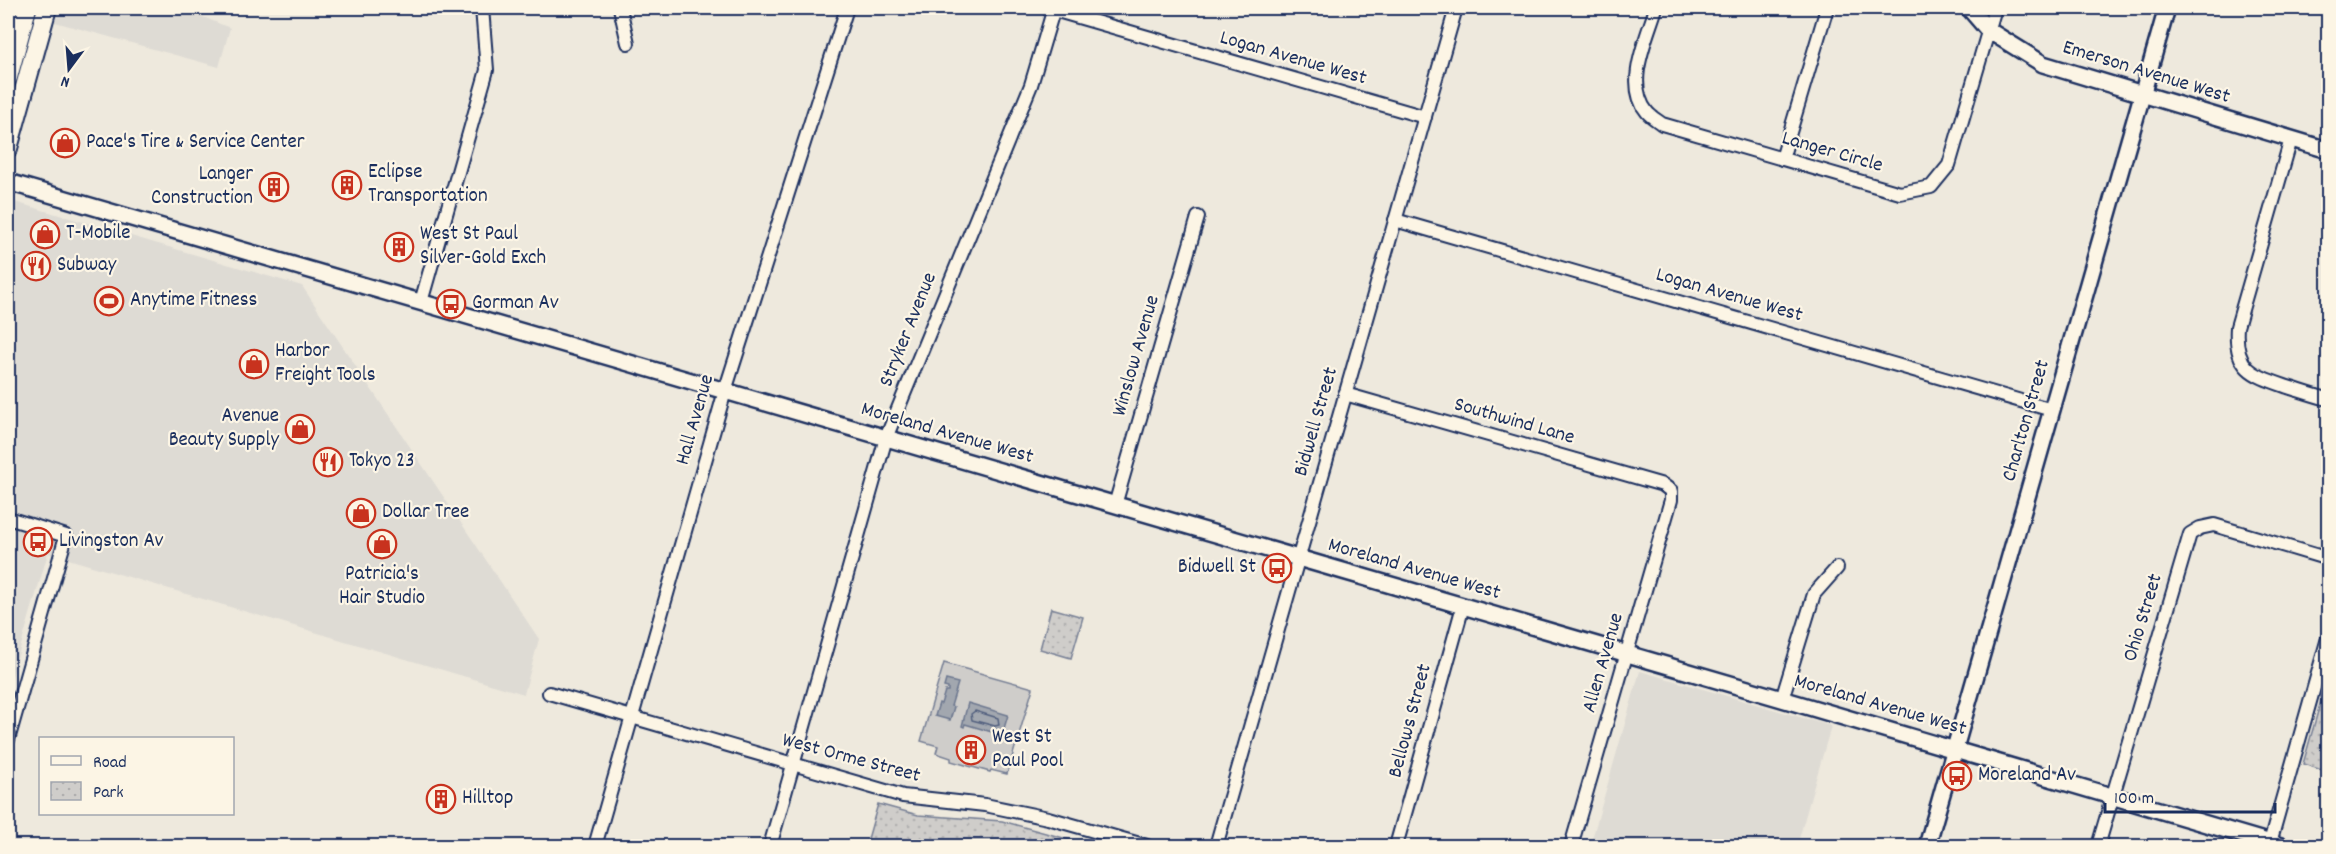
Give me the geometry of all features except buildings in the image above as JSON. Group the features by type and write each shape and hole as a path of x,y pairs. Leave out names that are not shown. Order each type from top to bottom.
{"main road":[{"path":"8,77 27,8"},
{"path":"8,148 47,8"}],"street":[{"path":"421,302 487,70 482,8"},
{"path":"620,8 628,43"},
{"name":"Hall Avenue","path":"595,846 725,391 847,8"},
{"name":"Logan Avenue West","path":"1051,8 1425,117"},
{"name":"Stryker Avenue","path":"770,846 886,438 1031,86 1051,8"},
{"name":"Bidwell Street","path":"1216,846 1456,8"},
{"name":"Langer Circle","path":"1656,8 1637,73 1638,97 1647,113 1662,124 1900,193 1931,187 1949,165 1995,8"},
{"path":"1782,159 1827,8"},
{"name":"Emerson Avenue West","path":"1969,8 1988,30 2043,64 2328,150"},
{"name":"Charlton Street","path":"1927,846 2167,8"},
{"path":"2291,139 2237,327 2236,344 2243,363 2257,377 2328,399"},
{"name":"Moreland Avenue West","path":"8,182 1782,699 2273,845"},
{"name":"Winslow Avenue","path":"1115,505 1197,217"},
{"name":"Logan Avenue West","path":"1395,220 2052,410"},
{"name":"Southwind Lane","path":"1345,394 1663,485 1671,491"},
{"name":"Allen Avenue","path":"1571,846 1671,500 1671,491"},
{"path":"8,519 66,536 8,740"},
{"name":"Ohio Street","path":"2098,846 2190,534 2200,528 2214,525 2325,559"},
{"path":"1782,699 1814,594 1837,568"},
{"name":"Bellows Street","path":"1396,846 1463,606"},
{"path":"2273,845 2328,638"},
{"name":"West Orme Street","path":"549,693 903,796 985,805 1048,818 1147,846"}],"shaded area":[{"path":"59,8 181,8 230,28 219,67 55,22"},
{"path":"8,200 302,286 539,639 524,694 48,553 8,690"},
{"path":"1640,671 1831,726 1797,846 1590,846"}],"green space":[{"path":"1051,608 1083,617 1071,658 1040,649"},
{"path":"944,663 1033,688 1007,774 991,770 990,772 951,761 951,758 936,753 938,746 921,741"},
{"path":"2328,676 2328,772 2303,764"},
{"path":"878,804 918,815 1002,821 1093,846 866,846"}],"water":[{"path":"946,680 958,683 951,706 954,707 950,720 935,716 945,691 948,691 948,688 944,687"},
{"path":"968,703 1008,715 1002,735 965,724 964,727 962,726"}],"place":[{"name":"Pace's Tire & Service Center","path":"65,143"},
{"name":"Eclipse Transportation","path":"347,185"},
{"name":"Langer Construction","path":"274,187"},
{"name":"T-Mobile","path":"45,234"},
{"name":"West St Paul Silver-Gold Exch","path":"399,247"},
{"name":"Subway","path":"36,266"},
{"name":"Anytime Fitness","path":"109,301"},
{"name":"Gorman Av","path":"451,304"},
{"name":"Harbor Freight Tools","path":"254,364"},
{"name":"Avenue Beauty Supply","path":"300,429"},
{"name":"Tokyo 23","path":"328,462"},
{"name":"Dollar Tree","path":"361,513"},
{"name":"Livingston Av","path":"38,542"},
{"name":"Patricia's Hair Studio","path":"382,544"},
{"name":"Bidwell St","path":"1277,568"},
{"name":"West St Paul Pool","path":"971,750"},
{"name":"Moreland Av","path":"1957,776"},
{"name":"Hilltop","path":"441,799"}]}
